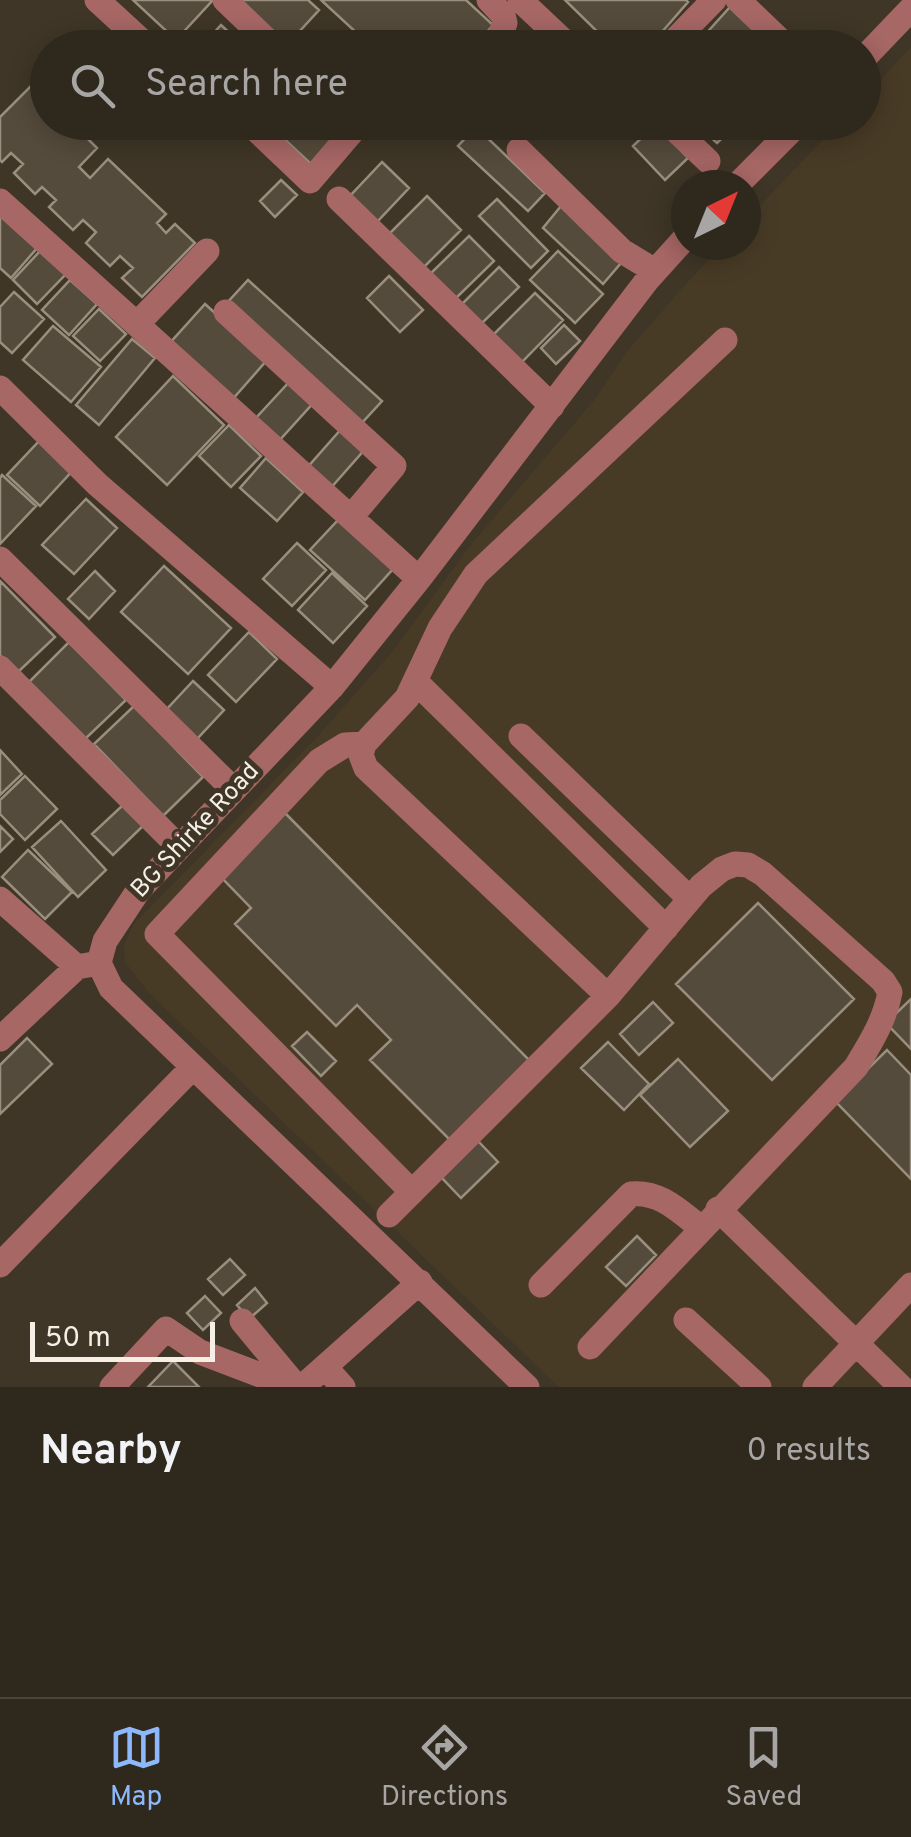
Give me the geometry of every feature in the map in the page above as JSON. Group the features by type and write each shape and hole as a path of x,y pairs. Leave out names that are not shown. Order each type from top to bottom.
{"street":[{"path":"97,0 130,30"},
{"path":"225,0 256,30"},
{"path":"489,0 503,14 506,23 503,30"},
{"path":"520,0 552,30"},
{"path":"685,30 714,0"},
{"path":"738,0 769,30"},
{"path":"881,41 911,10"},
{"path":"267,140 310,181 345,140"},
{"path":"686,140 708,161"},
{"path":"752,170 782,140"},
{"path":"519,150 622,250 655,271"},
{"path":"339,199 552,406"},
{"path":"0,201 419,578"},
{"path":"137,324 207,251"},
{"name":"BG Shirke Road","path":"88,965 138,891 332,687 671,253"},
{"path":"226,312 394,466 351,517"},
{"path":"608,996 366,768 361,756 364,744 407,698 440,628 476,574 724,340"},
{"path":"0,388 97,484 332,687"},
{"path":"0,559 234,790"},
{"path":"0,668 180,847"},
{"path":"416,682 666,928"},
{"path":"522,736 689,898"},
{"path":"364,744 345,745 319,761 158,934 412,1192"},
{"path":"389,1215 608,996 689,898 722,869 735,864 748,865 764,874 883,981 890,992 877,1032 856,1067 590,1348"},
{"path":"0,899 88,965 527,1387"},
{"path":"0,1038 88,965"},
{"path":"0,1265 194,1066"},
{"path":"541,1285 631,1194 646,1192 710,1218 901,1387"},
{"path":"112,1387 166,1329 200,1352 296,1387 334,1378 420,1282"},
{"path":"815,1387 911,1285"},
{"path":"686,1320 759,1387"},
{"path":"242,1321 296,1387"}],"shaded area":[{"path":"911,47 911,1387 559,1387 149,993 125,962 124,946 133,925 318,736 393,651 470,546 596,398 626,353 685,285 709,260 761,260 761,204 823,140 881,140 881,79"}],"building":[{"path":"133,0 213,0 185,30 165,30"},
{"path":"237,0 308,0 319,10 301,30 269,30"},
{"path":"321,0 466,0 493,25 489,30 354,30"},
{"path":"565,0 688,2 664,30 596,30"},
{"path":"730,7 756,30 709,30"},
{"path":"30,87 30,140 89,140 97,148 79,167 90,178 108,159 166,214 157,223 166,233 175,224 195,243 142,297 122,278 133,268 120,256 110,266 86,243 96,232 83,220 73,230 49,207 56,200 42,187 35,194 14,173 23,164 11,153 0,160 0,117"},
{"path":"285,140 336,140 313,166"},
{"path":"464,140 490,140 545,193 528,211 458,146"},
{"path":"639,140 671,140 688,158 671,170 665,180 633,146"},
{"path":"382,162 409,188 376,223 349,197"},
{"path":"281,180 297,195 275,217 260,201"},
{"path":"427,196 461,230 422,269 388,235"},
{"path":"497,199 548,251 531,268 479,216"},
{"path":"561,206 621,263 603,284 543,228"},
{"path":"0,213 38,247 11,278 0,268"},
{"path":"469,236 494,261 453,301 428,276"},
{"path":"41,250 66,274 37,304 13,280"},
{"path":"558,251 603,294 575,323 530,280"},
{"path":"499,267 519,287 478,327 458,308"},
{"path":"389,276 423,310 400,332 367,298"},
{"path":"70,280 97,304 69,335 42,310"},
{"path":"248,280 382,401 360,425 226,304"},
{"path":"14,292 44,319 12,353 0,342 0,307"},
{"path":"535,293 563,320 521,363 493,335"},
{"path":"205,304 267,360 231,401 169,344"},
{"path":"99,309 126,334 100,361 73,336"},
{"path":"564,325 580,341 556,364 541,348"},
{"path":"53,326 101,367 71,402 23,360"},
{"path":"132,339 155,358 99,425 76,405"},
{"path":"173,376 224,425 167,485 116,437"},
{"path":"291,380 315,401 278,442 254,420"},
{"path":"229,425 261,456 231,487 199,456"},
{"path":"343,427 366,448 329,490 306,469"},
{"path":"42,438 75,468 40,506 7,475"},
{"path":"266,458 303,492 277,521 240,488"},
{"path":"2,475 36,506 0,544 0,478"},
{"path":"86,499 117,528 74,574 42,545"},
{"path":"339,519 393,569 365,600 310,550"},
{"path":"297,543 326,570 292,606 263,579"},
{"path":"164,566 231,628 188,674 121,612"},
{"path":"95,571 115,591 89,619 68,599"},
{"path":"332,573 367,606 333,643 298,610"},
{"path":"0,581 55,637 17,673 0,655"},
{"path":"249,632 277,659 236,702 208,675"},
{"path":"69,642 126,700 84,740 28,683"},
{"path":"193,681 224,710 197,739 166,710"},
{"path":"134,706 203,777 163,816 94,744"},
{"path":"0,750 22,774 0,795"},
{"path":"25,776 57,809 25,840 0,814 0,800"},
{"path":"123,805 143,826 113,855 92,834"},
{"path":"285,813 531,1062 451,1141 370,1060 391,1040 357,1005 336,1026 235,924 251,908 220,876"},
{"path":"61,821 106,870 78,897 32,847"},
{"path":"0,826 13,839 0,852"},
{"path":"28,850 72,892 45,919 2,877"},
{"path":"758,903 854,999 772,1080 676,984"},
{"path":"911,999 911,1049 886,1023"},
{"path":"653,1002 673,1023 639,1055 620,1034"},
{"path":"307,1032 336,1061 321,1076 292,1046"},
{"path":"27,1038 52,1064 0,1114 0,1065"},
{"path":"608,1042 649,1084 624,1110 581,1068"},
{"path":"887,1050 911,1075 911,1179 835,1101"},
{"path":"678,1059 728,1111 690,1147 640,1095"},
{"path":"478,1141 498,1162 461,1198 441,1177"},
{"path":"637,1236 656,1255 626,1286 606,1267"},
{"path":"230,1259 245,1275 223,1295 208,1279"},
{"path":"255,1288 267,1303 249,1319 237,1305"},
{"path":"205,1296 221,1313 203,1330 187,1313"},
{"path":"173,1361 199,1387 148,1387"}]}
